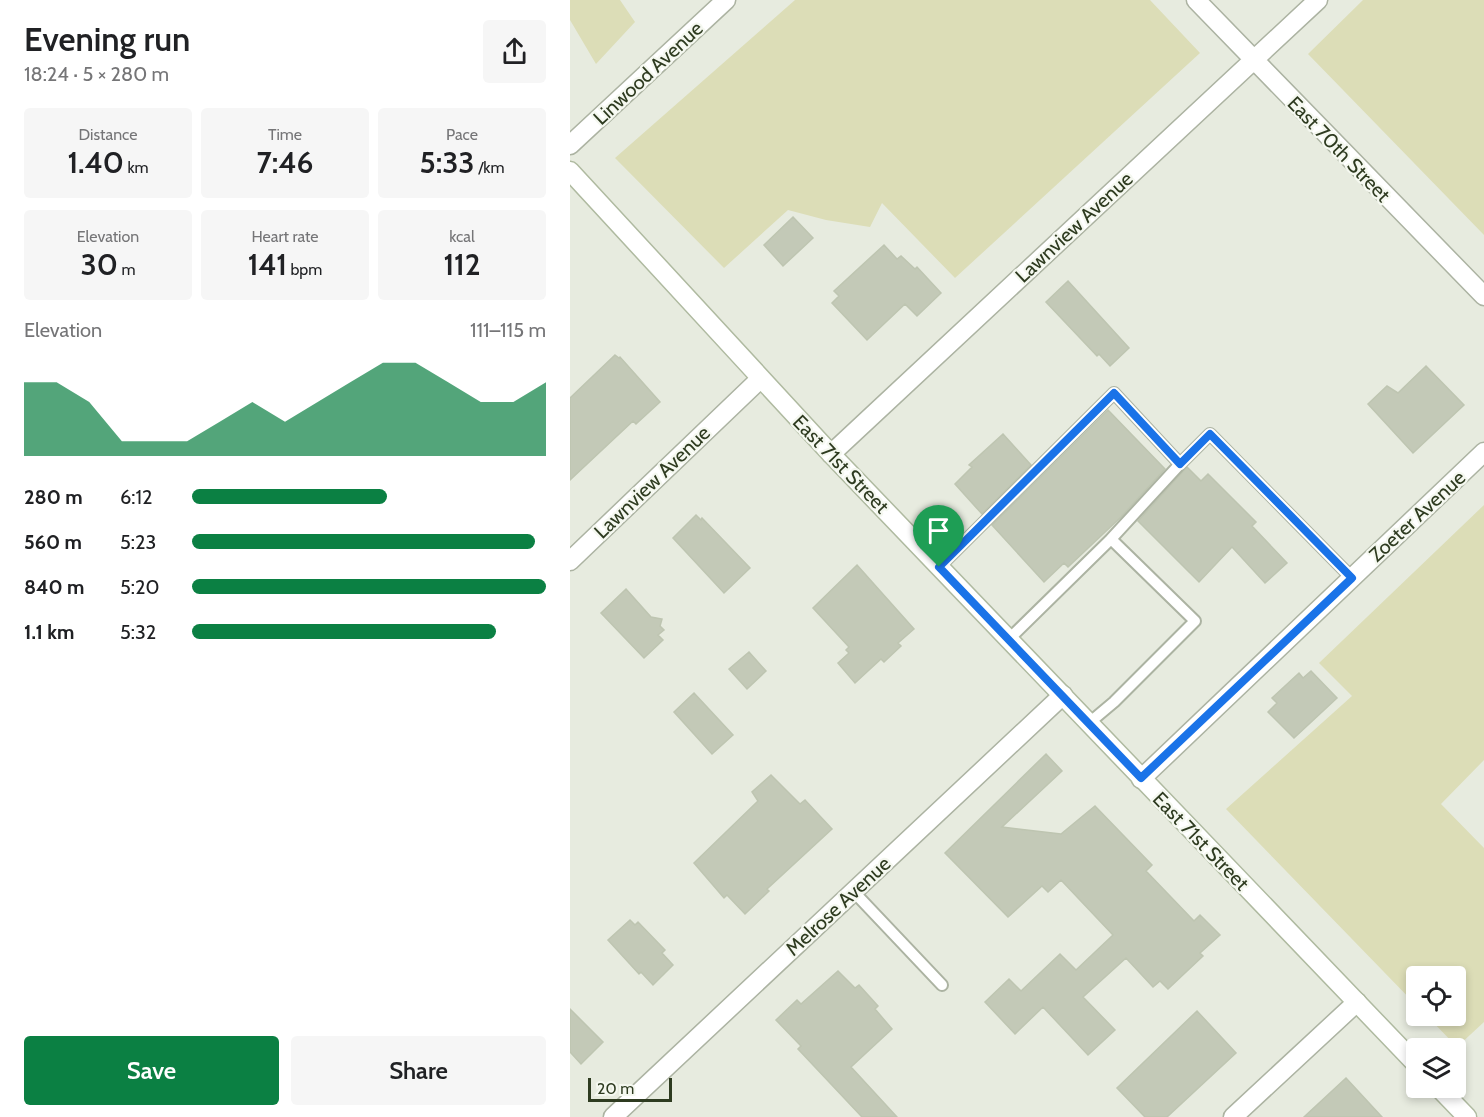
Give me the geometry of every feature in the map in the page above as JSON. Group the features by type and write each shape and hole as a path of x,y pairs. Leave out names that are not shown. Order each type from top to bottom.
{"street":[{"name":"Linwood Avenue","path":"570,145 726,0"},
{"name":"East 70th Street","path":"1196,0 1484,296"},
{"name":"Lawnview Avenue","path":"831,454 1318,0"},
{"name":"East 71st Street","path":"570,171 831,454 1406,1053"},
{"name":"Lawnview Avenue","path":"570,561 760,379"},
{"name":"Zoeter Avenue","path":"1141,778 1484,452"},
{"name":"Melrose Avenue","path":"613,1117 1063,694"},
{"path":"1233,1117 1357,1002"},
{"path":"1449,1098 1467,1117"}],"lane":[{"path":"939,567 1114,393 1180,464"},
{"path":"1009,639 1112,539 1210,434 1352,578"},
{"path":"1089,723 1114,702 1195,621 1112,539"},
{"path":"853,891 942,986"}],"green space":[{"path":"570,0 620,0 635,22 596,64 570,20"},
{"path":"795,0 1150,0 1200,53 955,278 882,203 870,227 826,220 788,210 724,268 615,158"},
{"path":"1363,0 1484,0 1484,235 1308,54"},
{"path":"1484,505 1484,760 1441,804 1484,848 1484,1022 1466,1039 1448,1038 1437,1026 1466,1026 1466,966 1406,966 1406,995 1226,809 1352,696 1319,663"}],"building":[{"path":"793,217 813,238 783,266 764,245"},
{"path":"884,245 897,259 901,256 915,269 917,267 941,293 917,316 905,304 867,340 832,303 839,296 834,291"},
{"path":"1068,281 1129,348 1110,366 1099,354 1097,356 1046,302"},
{"path":"615,355 620,357 660,402 636,424 633,421 570,480 570,398"},
{"path":"1426,366 1464,405 1413,453 1368,404 1387,386 1398,393"},
{"path":"1108,410 1165,469 1121,517 1068,567 1064,563 1044,582 992,525"},
{"path":"1003,434 1031,465 982,514 955,484 972,467 969,465"},
{"path":"1187,467 1201,481 1208,474 1256,522 1252,526 1287,563 1265,583 1232,547 1199,582 1138,521"},
{"path":"696,515 701,520 702,518 750,568 724,593 673,538"},
{"path":"857,565 914,629 898,643 901,646 884,662 881,659 855,683 838,663 849,653 846,650 849,647 813,608"},
{"path":"626,589 651,617 662,619 660,626 664,630 658,635 663,640 644,658 601,613"},
{"path":"749,652 766,671 747,689 729,669"},
{"path":"1311,671 1337,698 1294,738 1268,712 1277,703 1272,698 1299,673 1303,678"},
{"path":"694,693 733,735 712,754 674,712"},
{"path":"1046,754 1062,771 1002,827 1061,834 1095,806 1152,865 1146,871 1194,921 1200,915 1220,935 1200,953 1203,956 1168,989 1160,981 1153,987 1126,958 1083,997 1115,1030 1088,1055 1043,1007 1015,1034 985,1002 1009,979 1021,991 1060,954 1076,970 1113,935 1061,880 1048,892 1042,886 1008,917 945,853"},
{"path":"771,775 800,804 805,800 832,829 767,889 769,891 745,914 727,895 724,898 694,863 758,801 752,792"},
{"path":"630,920 635,925 638,922 665,950 662,953 673,965 653,985 641,972 639,974 608,940"},
{"path":"838,971 855,988 859,985 878,1006 875,1009 892,1029 851,1067 897,1117 862,1117 798,1049 801,1046 776,1020 797,1000 801,1004"},
{"path":"570,1009 603,1042 581,1064 570,1052"},
{"path":"1197,1011 1236,1053 1167,1117 1145,1117 1117,1088"},
{"path":"1346,1078 1382,1117 1304,1117"}],"route":[{"path":"1114,393 1180,464 1210,434 1352,578 1141,778 939,567 1114,393"}]}
